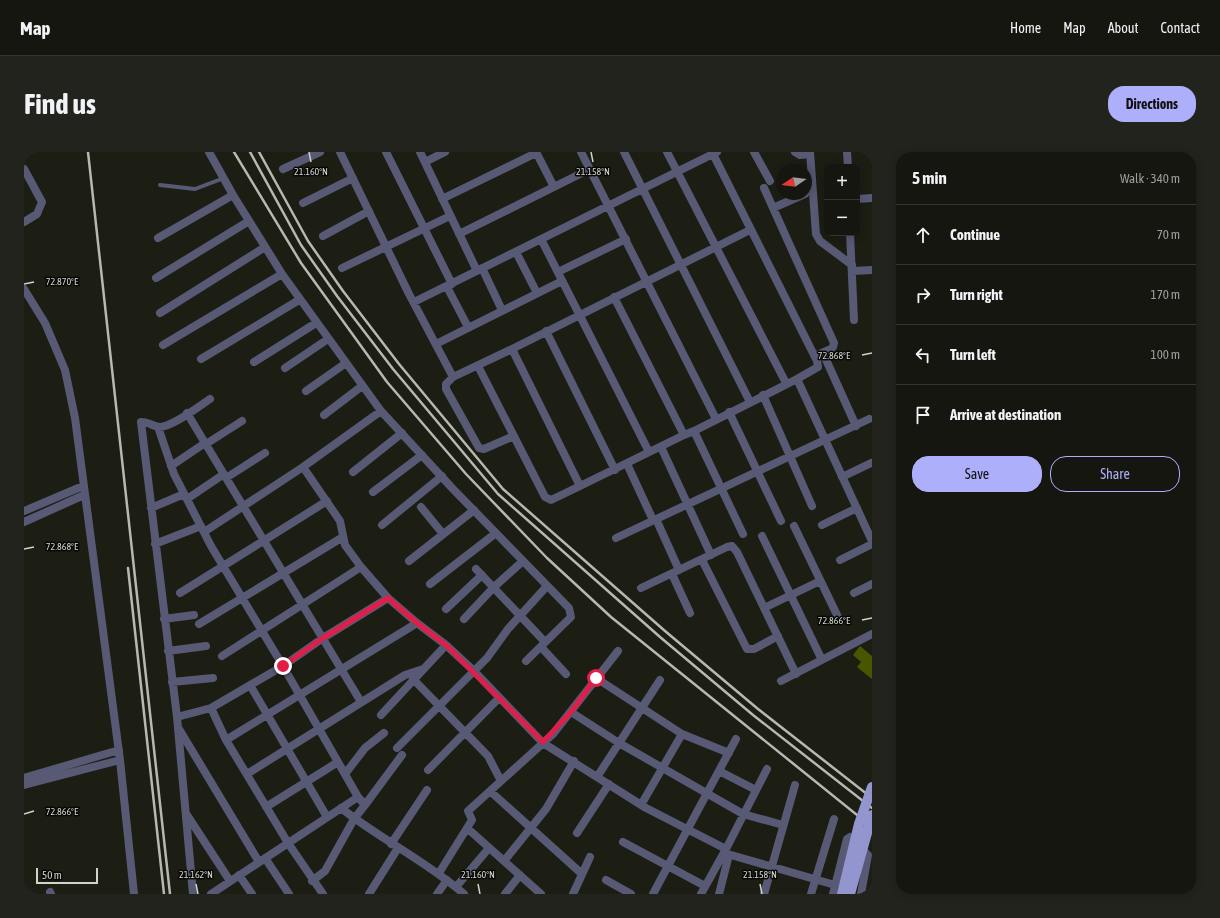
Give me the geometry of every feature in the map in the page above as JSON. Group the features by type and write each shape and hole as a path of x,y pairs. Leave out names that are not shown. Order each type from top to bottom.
{"main road":[{"path":"842,894 859,824 872,787"},
{"path":"850,894 872,815"}],"street":[{"path":"209,152 265,248 299,300 381,411 569,608 572,614 526,661"},
{"path":"283,169 320,152"},
{"path":"340,152 453,377"},
{"path":"386,152 425,228 468,327"},
{"path":"420,152 459,234 502,310"},
{"path":"425,162 445,152"},
{"path":"442,198 536,152 554,187"},
{"path":"581,152 716,419"},
{"path":"624,152 750,402"},
{"path":"667,152 786,383"},
{"path":"754,152 770,181"},
{"path":"795,152 800,155 810,153 809,164"},
{"path":"847,152 848,164"},
{"path":"414,302 449,286 714,153 750,230 815,356 818,367 797,379 786,383 729,412 694,432 684,435 553,499 547,500 478,366"},
{"path":"24,169 27,180 42,199 42,206 37,214 24,222"},
{"path":"459,234 590,169"},
{"path":"303,202 353,178"},
{"path":"764,188 834,343 834,347 815,356"},
{"path":"158,238 233,195"},
{"path":"860,199 872,198"},
{"path":"773,208 792,200"},
{"path":"809,200 817,238 852,268 872,270"},
{"path":"324,236 369,211"},
{"path":"342,268 450,216"},
{"path":"156,278 249,221"},
{"path":"514,436 484,449 479,448 446,389 446,384 453,377 512,349 647,280 681,266 750,230"},
{"path":"850,236 854,320"},
{"path":"541,239 649,452"},
{"path":"558,272 626,239"},
{"path":"160,313 265,248"},
{"path":"516,252 537,293"},
{"path":"163,345 282,274"},
{"path":"436,344 562,281"},
{"path":"24,289 45,323 65,370 75,418 119,750 134,894"},
{"path":"614,297 684,435"},
{"path":"201,359 299,300"},
{"path":"254,362 316,323"},
{"path":"546,331 615,470"},
{"path":"285,368 328,339"},
{"path":"512,349 580,486"},
{"path":"823,353 856,426"},
{"path":"306,390 346,363"},
{"path":"797,379 872,543 840,560"},
{"path":"324,415 362,386"},
{"path":"763,395 812,506"},
{"path":"193,894 177,717 141,422 148,422 158,427 168,425 210,400"},
{"path":"155,544 203,529 243,506 303,467 381,411"},
{"path":"729,412 781,521"},
{"path":"187,413 361,702"},
{"path":"616,538 869,419"},
{"path":"171,466 242,420"},
{"path":"158,427 171,466 223,566 262,630 358,797 365,804"},
{"path":"694,432 723,488 743,534"},
{"path":"353,472 402,433"},
{"path":"661,447 711,555"},
{"path":"151,508 186,497 265,453"},
{"path":"373,492 422,455"},
{"path":"842,476 871,463"},
{"path":"627,464 655,519 690,613"},
{"path":"303,467 340,521 346,545 361,568 388,598 446,645 474,671 543,742 641,805 689,829 726,852 771,867 836,885"},
{"path":"382,525 442,476"},
{"path":"24,511 83,486"},
{"path":"24,522 84,495"},
{"path":"180,593 327,501"},
{"path":"421,507 443,534"},
{"path":"822,525 857,508"},
{"path":"409,561 474,510"},
{"path":"794,526 838,617"},
{"path":"430,584 496,533"},
{"path":"762,536 822,660"},
{"path":"199,624 285,574 343,537"},
{"path":"641,588 729,546 734,548 796,674"},
{"path":"702,560 747,649 754,649 778,636"},
{"path":"464,619 494,587 523,561"},
{"path":"222,656 361,568"},
{"path":"476,569 520,616 566,674"},
{"path":"446,609 482,575"},
{"path":"764,608 820,581"},
{"path":"854,592 872,584"},
{"path":"397,748 487,658 520,616 547,586"},
{"path":"177,717 211,708 283,666 323,638 388,598"},
{"path":"164,619 194,615"},
{"path":"226,740 417,623"},
{"path":"781,681 872,634"},
{"path":"380,715 446,645"},
{"path":"168,651 206,646"},
{"path":"439,873 472,820 468,811 543,742 571,712 618,651"},
{"path":"247,774 405,675 423,669"},
{"path":"172,682 213,678"},
{"path":"596,678 682,734 729,753"},
{"path":"413,680 466,731 491,760 501,781"},
{"path":"597,777 660,680"},
{"path":"250,685 327,817"},
{"path":"428,770 499,698"},
{"path":"211,708 226,740 288,843 322,894"},
{"path":"571,712 619,743 743,814 783,825"},
{"path":"178,727 262,860 289,894"},
{"path":"345,774 365,748 384,733"},
{"path":"641,805 682,734"},
{"path":"653,894 736,740"},
{"path":"24,778 119,750"},
{"path":"312,881 326,871 354,819 402,755"},
{"path":"24,785 120,760"},
{"path":"504,861 550,803 574,761"},
{"path":"266,807 338,762"},
{"path":"700,894 726,852 743,814 767,769"},
{"path":"719,771 756,790"},
{"path":"577,833 608,784"},
{"path":"764,894 795,785"},
{"path":"368,894 427,790"},
{"path":"490,791 582,874"},
{"path":"211,894 358,797"},
{"path":"341,808 354,819 394,846 439,873 464,894"},
{"path":"186,814 230,881"},
{"path":"811,894 834,818"},
{"path":"467,828 541,894"},
{"path":"833,894 847,839 851,838 868,855 861,894"},
{"path":"624,842 705,886"},
{"path":"456,887 489,848"},
{"path":"718,894 726,852"},
{"path":"573,894 590,857"},
{"path":"239,875 252,894"},
{"path":"505,894 520,875"},
{"path":"437,894 447,880"},
{"path":"606,880 631,894"}],"lane":[{"path":"160,185 195,188 224,178"}],"building":[{"path":"860,646 872,656 872,679 857,667 861,662 853,655"}],"railway":[{"path":"88,152 170,894"},
{"path":"234,152 301,263 387,382 466,474 547,558 611,617 872,827"},
{"path":"250,152 301,245 337,296 393,369 498,494 660,637 753,715 872,808"},
{"path":"259,152 308,241 343,291 399,364 503,489 665,631 758,709 872,798"},
{"path":"128,568 164,894"}],"route":[{"path":"283,666 323,638 388,598 446,645 474,671 543,742 553,734 596,678"}]}
